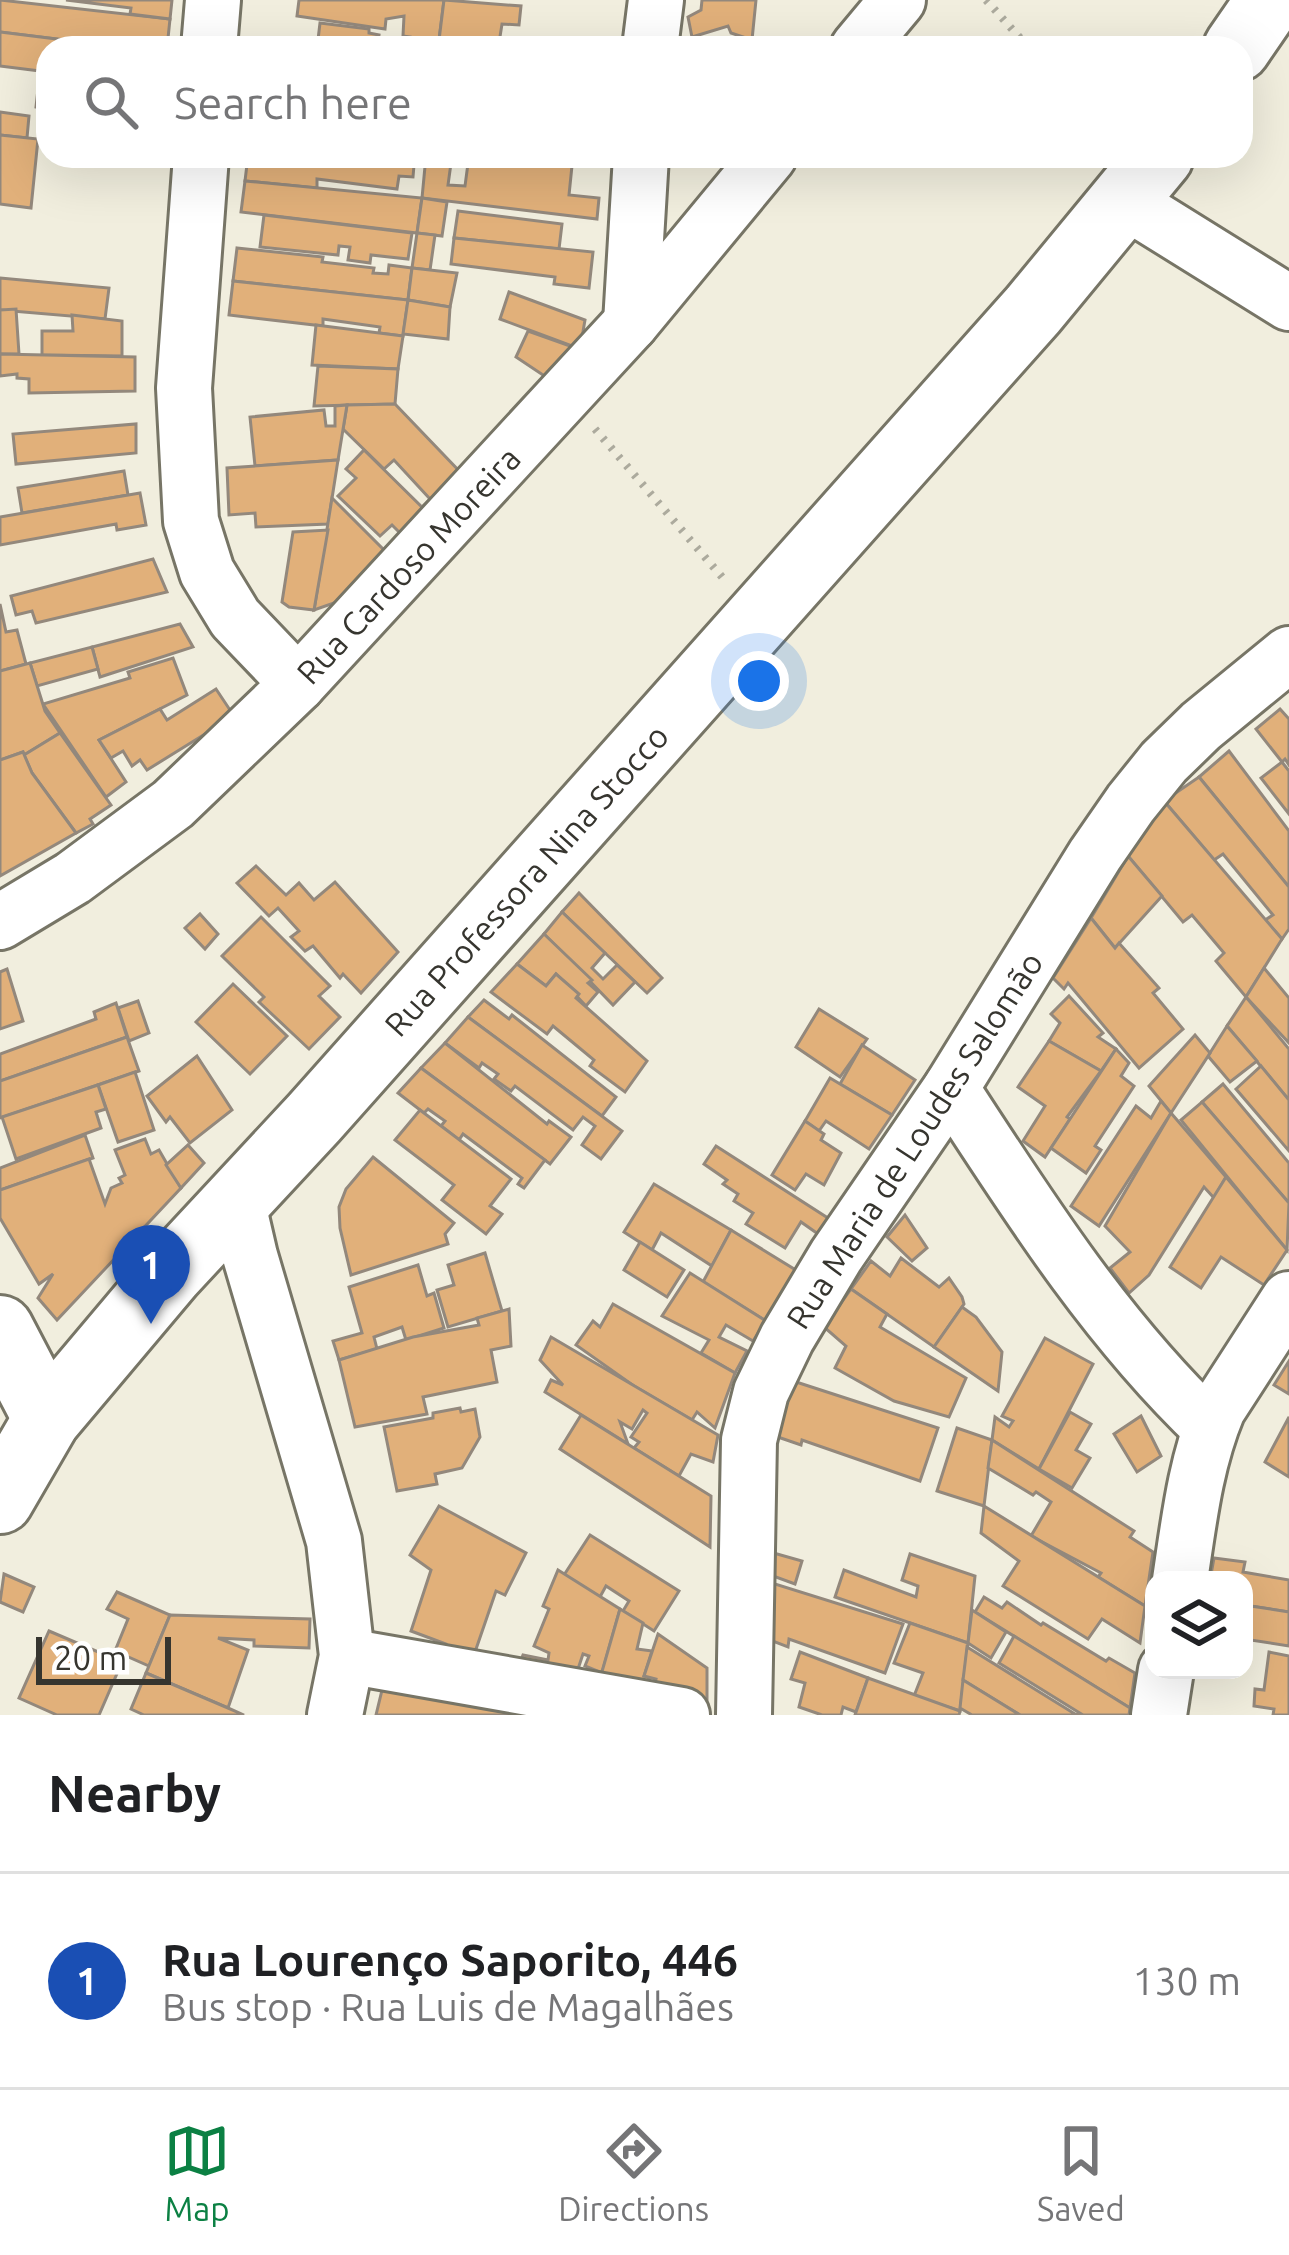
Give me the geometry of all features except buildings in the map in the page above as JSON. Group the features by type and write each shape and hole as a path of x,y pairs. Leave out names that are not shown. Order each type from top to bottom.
{"street":[{"path":"210,36 212,0"},
{"path":"652,36 656,0"},
{"path":"868,36 898,0"},
{"path":"1245,36 1270,0"},
{"path":"200,168 184,388 191,521 207,572 235,618 298,684"},
{"path":"631,323 639,168"},
{"name":"Rua Cardoso Moreira","path":"0,922 73,878 172,804 298,684 631,323 759,168"},
{"path":"1142,178 1289,303"},
{"name":"Rua Professora Nina Stocco","path":"0,1500 27,1431 758,619 1142,178"},
{"name":"Rua Maria de Loudes Salomão","path":"744,1715 749,1440 761,1393 787,1338 1131,803 1201,726 1289,654"},
{"path":"951,1088 1095,1300 1158,1378 1210,1428"},
{"path":"237,1200 334,1541 347,1657 334,1715"},
{"path":"1181,1571 1198,1464 1210,1428 1289,1299"},
{"path":"0,1329 27,1431"},
{"path":"347,1657 682,1715"},
{"path":"1159,1715 1165,1679"}],"path":[{"path":"986,0 1018,36"},
{"path":"565,394 758,619"}],"place":[{"name":"Rua Lourenço Saporito, 446","path":"151,1324"}]}
